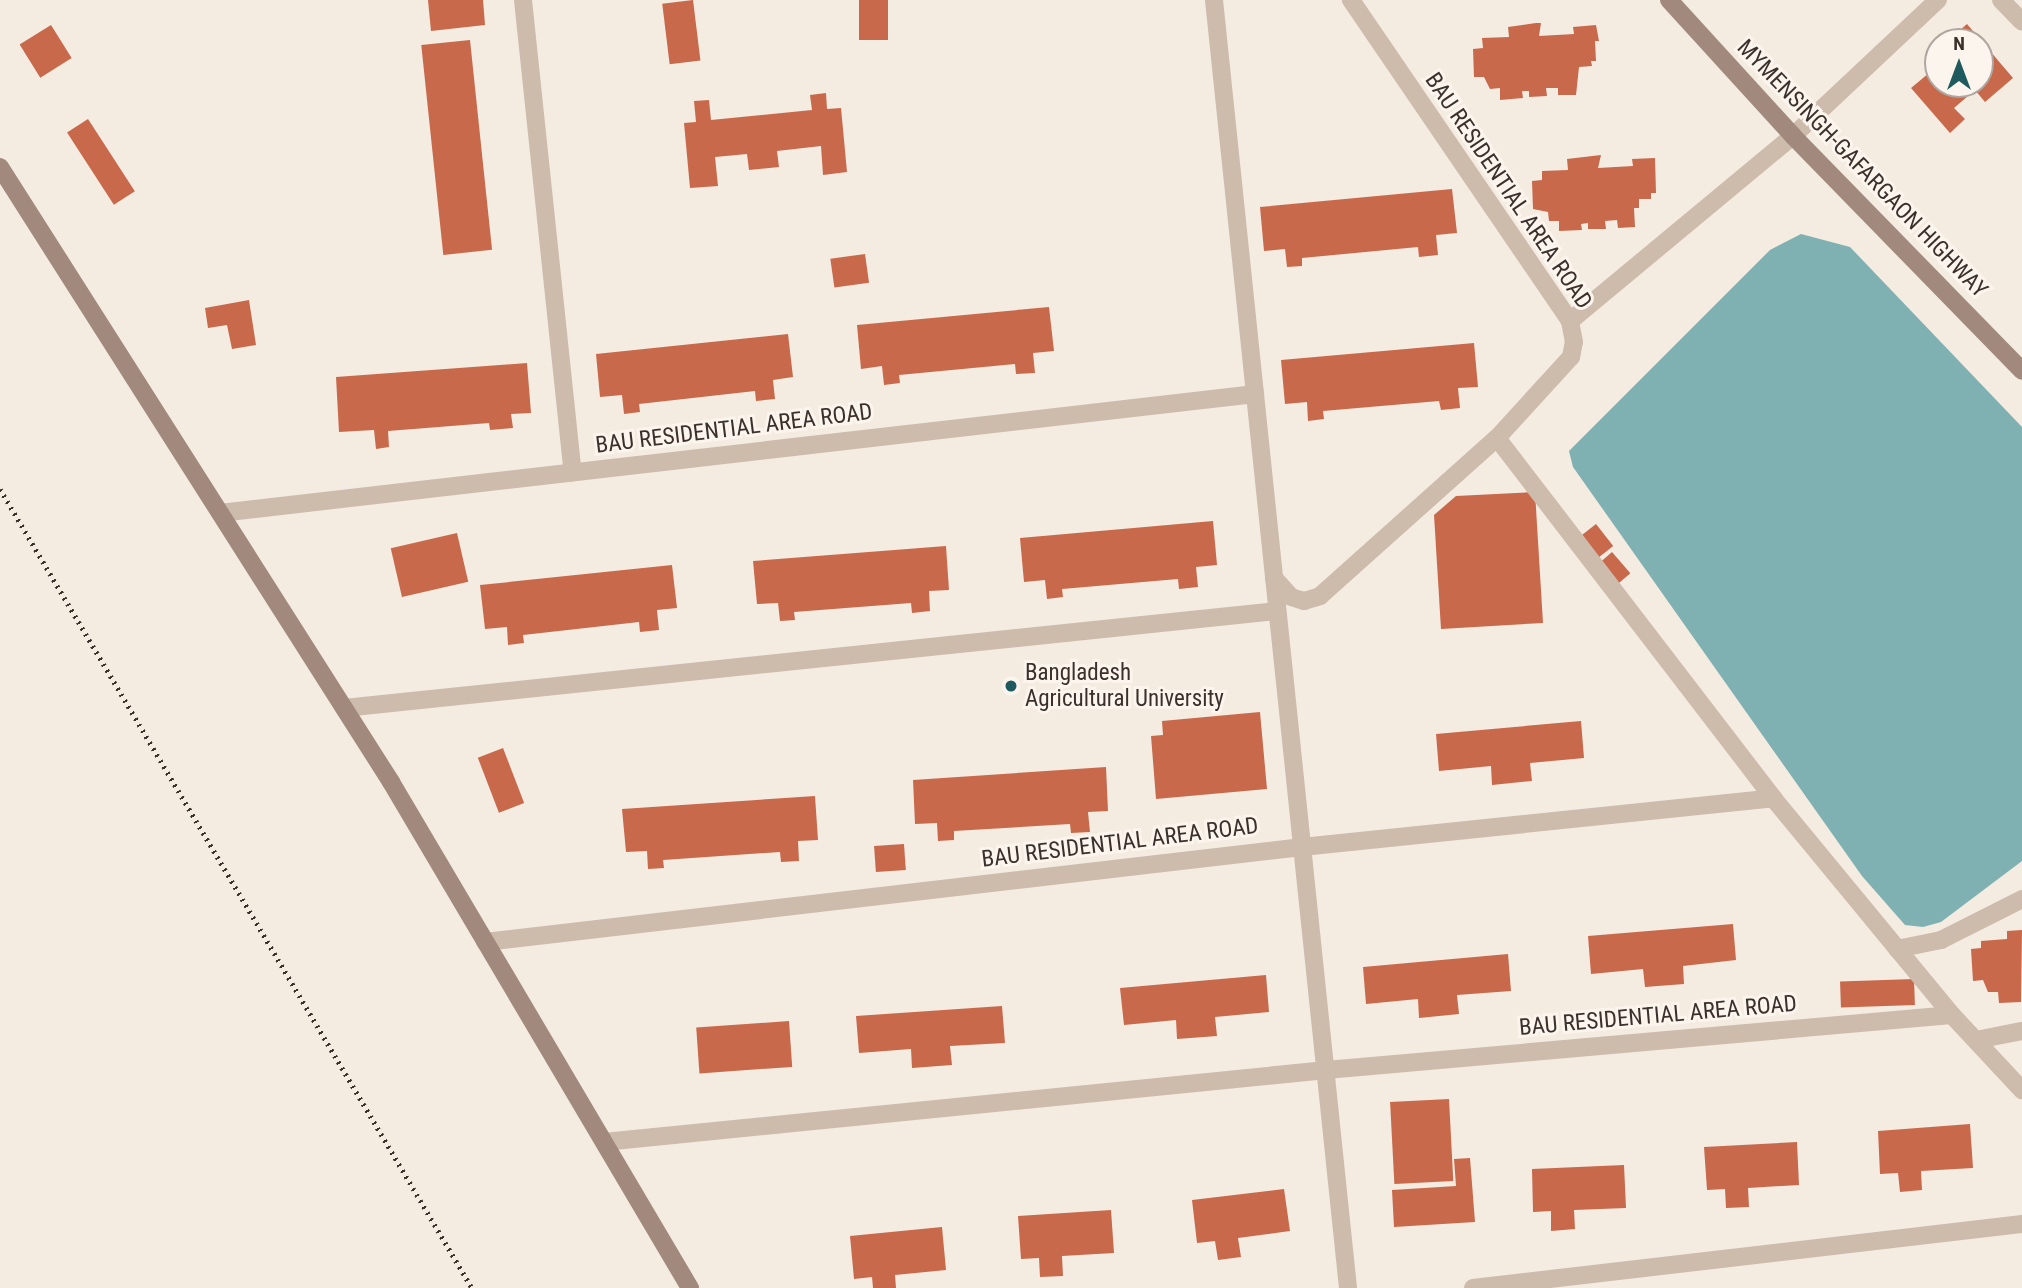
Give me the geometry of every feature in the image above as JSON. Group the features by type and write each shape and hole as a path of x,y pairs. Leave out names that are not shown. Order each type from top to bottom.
{"street":[{"path":"523,0 573,472"},
{"path":"1214,0 1348,1288"},
{"name":"BAU RESIDENTIAL AREA ROAD","path":"1274,578 1291,597 1304,601 1320,596 1497,438 1571,357 1574,342 1570,321 1351,0"},
{"name":"MYMENSINGH-GAFARGAON HIGHWAY","path":"1669,0 1793,136 2022,371"},
{"path":"1570,321 1793,136 1938,0"},
{"path":"2001,0 2022,22"},
{"path":"0,167 344,708 690,1288"},
{"name":"BAU RESIDENTIAL AREA ROAD","path":"220,513 1255,394"},
{"path":"1497,438 1773,798 1952,1015 2022,1090"},
{"path":"344,708 1278,611"},
{"name":"BAU RESIDENTIAL AREA ROAD","path":"485,942 1303,847 1773,798"},
{"path":"1897,949 1918,948 1941,940 2022,899"},
{"name":"BAU RESIDENTIAL AREA ROAD","path":"604,1142 1326,1069 1952,1015"},
{"path":"1976,1040 2022,1031"},
{"path":"1473,1288 2022,1224"}],"water":[{"path":"1801,234 1850,247 2022,427 2022,861 1941,922 1923,927 1905,925 1862,876 1573,467 1569,451 1770,250"}],"building":[{"path":"428,0 483,0 485,25 431,31"},
{"path":"693,0 700,61 670,64 662,4"},
{"path":"859,0 888,0 888,40 859,40"},
{"path":"1541,23 1539,36 1574,34 1573,27 1596,25 1599,41 1595,41 1596,61 1591,61 1592,66 1579,67 1576,95 1558,95 1558,88 1546,88 1547,96 1529,97 1529,91 1522,91 1523,98 1500,100 1500,88 1490,89 1484,77 1474,77 1473,49 1483,48 1482,38 1509,37 1508,27"},
{"path":"51,25 72,58 40,78 20,45"},
{"path":"470,40 492,250 443,255 421,45"},
{"path":"1994,56 2013,78 1994,94"},
{"path":"1924,77 1924,98 1966,98 1954,108 1965,119 1950,133 1911,88"},
{"path":"826,93 827,109 841,108 847,172 823,175 821,146 777,151 779,167 749,170 747,154 715,157 718,186 690,188 684,123 696,122 694,101 709,100 711,120 812,110 810,95"},
{"path":"88,119 135,191 114,205 67,133"},
{"path":"1601,155 1598,168 1633,166 1632,159 1655,158 1656,193 1651,193 1651,199 1639,199 1639,208 1634,208 1635,227 1618,228 1617,220 1605,221 1606,229 1588,229 1588,223 1581,224 1582,230 1559,231 1559,221 1549,221 1548,212 1533,209 1532,181 1542,180 1542,171 1568,170 1567,159"},
{"path":"1452,189 1457,233 1436,235 1438,255 1419,257 1418,247 1302,258 1302,266 1287,267 1285,249 1264,251 1260,207"},
{"path":"865,254 869,283 834,288 830,259"},
{"path":"249,300 256,345 232,349 227,325 208,328 205,308"},
{"path":"1049,307 1054,351 1033,353 1035,373 1016,374 1015,364 899,375 900,383 884,385 882,366 861,369 857,325"},
{"path":"788,334 793,377 773,380 775,399 756,401 755,391 639,404 640,412 624,414 622,395 600,397 596,354"},
{"path":"1474,343 1478,387 1458,388 1460,408 1441,410 1439,401 1323,411 1324,419 1308,421 1307,402 1285,404 1281,360"},
{"path":"527,363 531,413 511,414 513,428 490,430 489,423 388,431 389,447 376,449 374,430 339,432 336,377"},
{"path":"1535,492 1543,623 1441,629 1434,515 1456,496"},
{"path":"1213,521 1217,565 1196,567 1198,587 1179,589 1178,579 1062,589 1063,597 1047,599 1045,580 1024,582 1020,538"},
{"path":"1596,524 1613,546 1597,559 1579,537"},
{"path":"457,533 468,582 402,597 391,548"},
{"path":"946,546 949,590 929,591 930,611 912,613 911,603 794,612 795,620 780,621 778,603 757,604 753,561"},
{"path":"1612,552 1630,573 1616,586 1598,564"},
{"path":"672,565 677,608 657,610 659,630 640,632 639,622 523,635 524,643 508,645 507,627 485,629 480,585"},
{"path":"1260,712 1267,789 1156,799 1151,736 1163,735 1162,721"},
{"path":"1581,721 1584,758 1530,763 1532,781 1492,785 1491,766 1439,771 1436,734"},
{"path":"503,748 524,803 499,813 478,758"},
{"path":"1106,767 1108,811 1088,812 1090,832 1071,833 1070,824 954,831 954,840 938,841 937,823 915,824 913,780"},
{"path":"815,796 818,840 798,841 799,861 781,862 780,852 663,860 664,868 648,869 647,851 626,852 622,809"},
{"path":"904,844 906,870 876,872 874,846"},
{"path":"1733,924 1736,960 1683,966 1684,984 1645,987 1643,969 1591,974 1588,936"},
{"path":"2022,930 2021,1002 1999,1003 1998,992 1988,992 1983,980 1973,981 1971,949 1981,948 1981,941 2007,939 2007,931"},
{"path":"1508,954 1511,991 1457,995 1459,1014 1419,1018 1418,999 1366,1004 1363,967"},
{"path":"1266,975 1269,1012 1215,1017 1217,1036 1177,1039 1176,1020 1124,1025 1120,988"},
{"path":"1914,979 1915,1005 1841,1008 1840,982"},
{"path":"1002,1006 1005,1043 950,1046 952,1065 912,1068 911,1049 859,1053 856,1016"},
{"path":"789,1021 792,1067 699,1073 696,1027"},
{"path":"1449,1099 1453,1181 1394,1184 1390,1102"},
{"path":"1970,1124 1973,1168 1921,1171 1922,1190 1900,1192 1898,1173 1880,1174 1878,1131"},
{"path":"1797,1142 1799,1185 1748,1188 1749,1207 1726,1208 1725,1189 1707,1190 1704,1147"},
{"path":"1470,1158 1475,1222 1394,1227 1392,1190 1456,1186 1454,1159"},
{"path":"1624,1165 1626,1208 1574,1210 1575,1229 1551,1231 1551,1211 1533,1212 1532,1169"},
{"path":"1284,1189 1290,1231 1238,1238 1241,1257 1218,1260 1215,1241 1197,1243 1192,1200"},
{"path":"1111,1210 1114,1253 1062,1256 1063,1276 1040,1277 1039,1258 1021,1259 1018,1216"},
{"path":"942,1227 946,1270 895,1275 896,1288 873,1288 872,1277 854,1279 850,1236"}],"railway":[{"path":"0,489 472,1288"}],"place":[{"name":"Bangladesh Agricultural University","path":"1011,686"}]}
